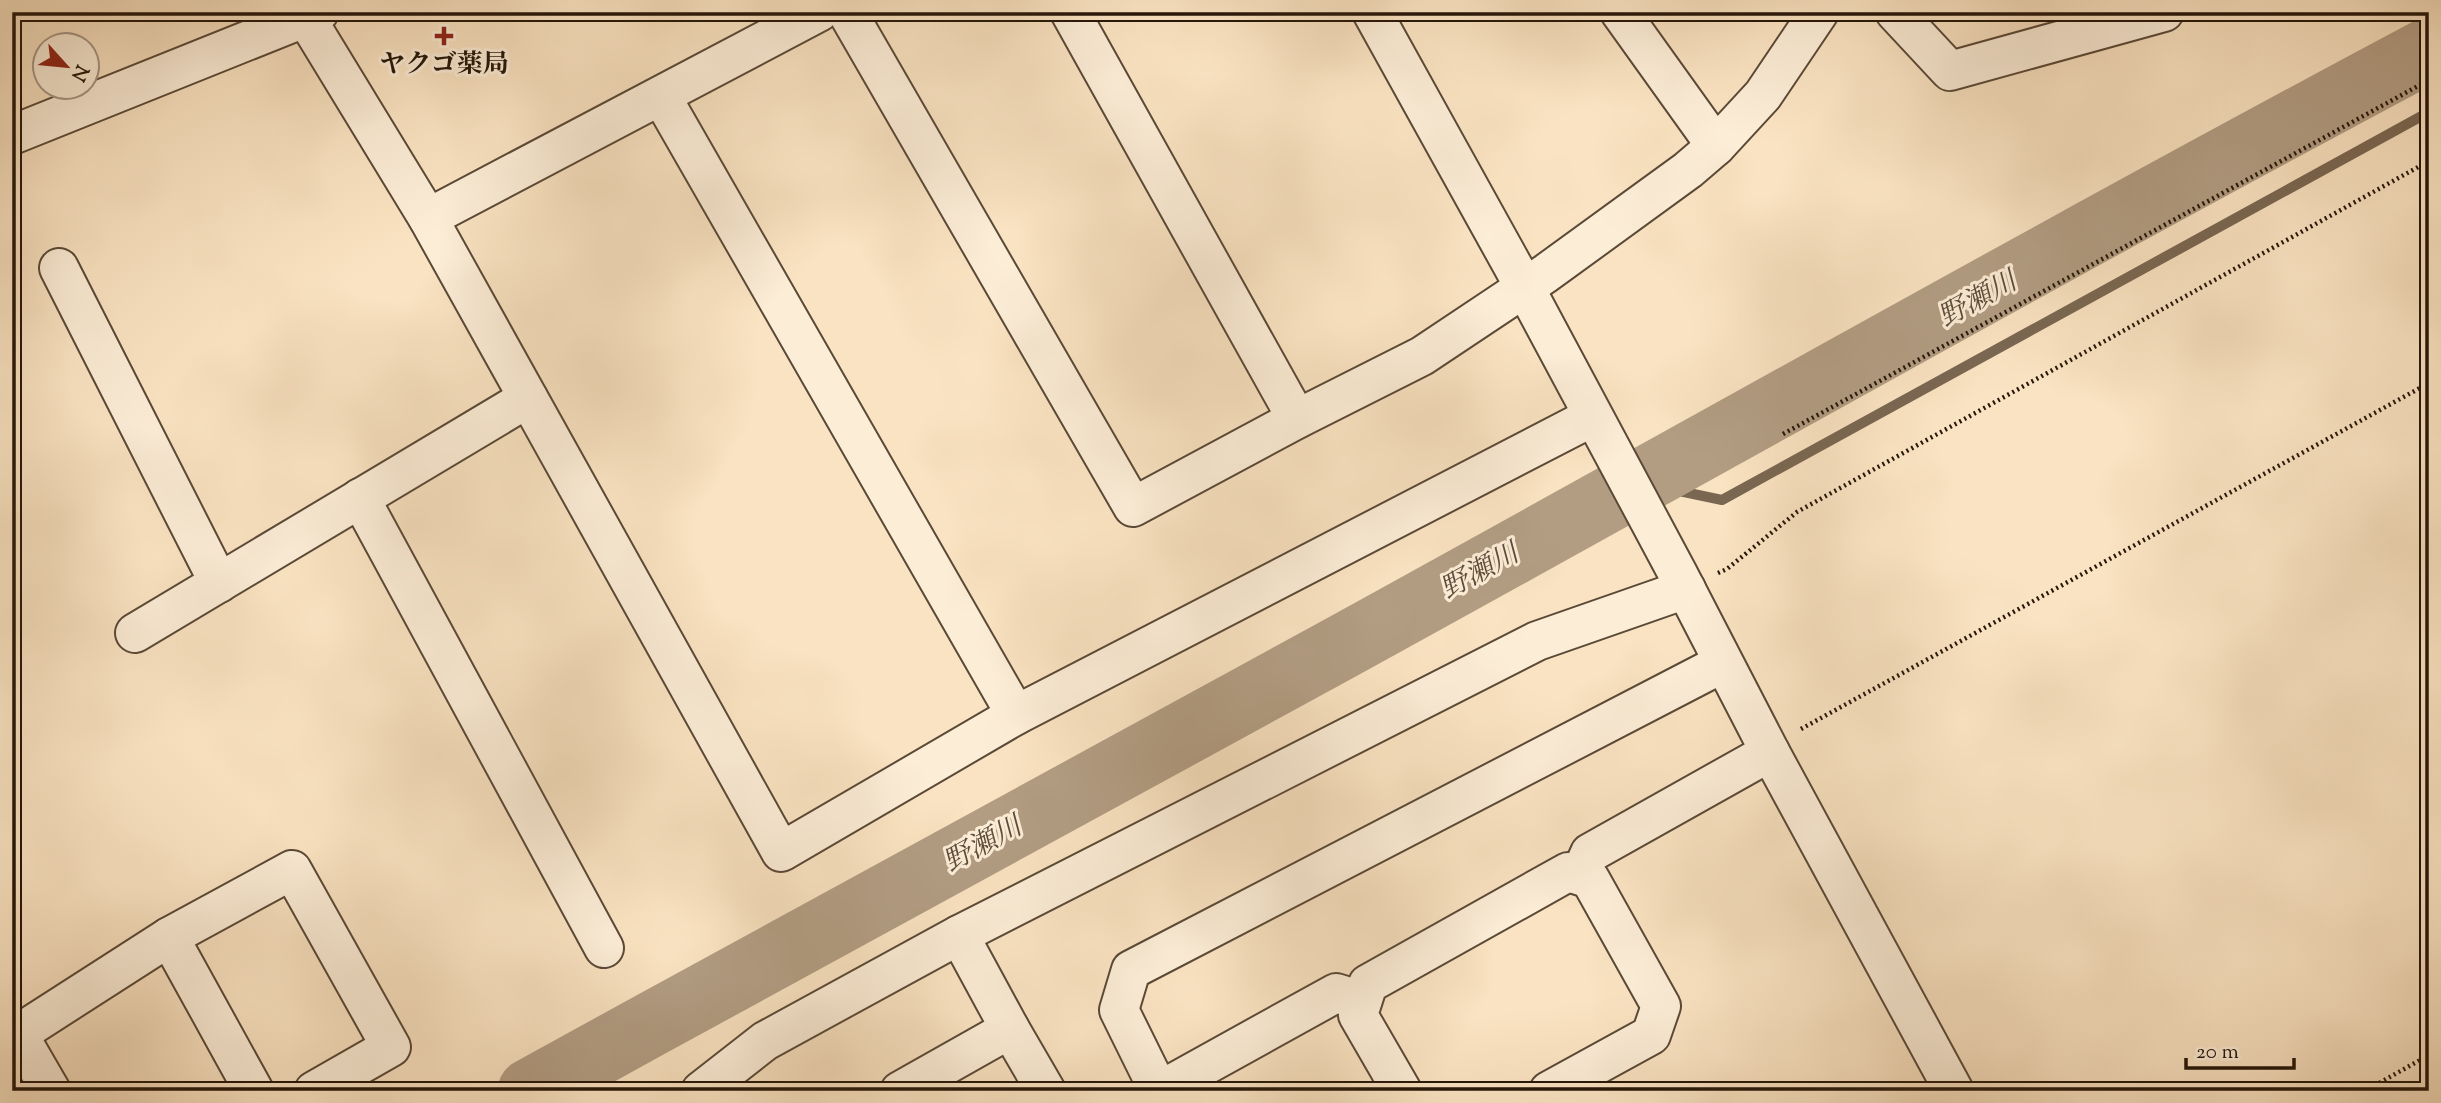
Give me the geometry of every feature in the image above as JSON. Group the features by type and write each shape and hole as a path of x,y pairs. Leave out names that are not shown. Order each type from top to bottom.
{"street":[{"path":"428,218 819,12"},
{"path":"847,12 1133,507 1422,356 1525,288 1688,170 1716,146 1763,95 1819,12"},
{"path":"1070,12 1297,419"},
{"path":"1372,12 1525,288 1770,752 1954,1091"},
{"path":"1620,12 1716,146"},
{"path":"1895,12 1950,71 2164,12"},
{"path":"17,123 313,15 781,852 1016,715 1601,432"},
{"path":"661,96 1016,715"},
{"path":"59,268 219,583"},
{"path":"135,633 528,398"},
{"path":"360,498 604,948"},
{"path":"701,1091 765,1041 959,935 1537,642 1682,582"},
{"path":"1362,1001 1336,993 1159,1091 1119,1010 1131,970 1723,663"},
{"path":"1580,876 1590,853 1770,752"},
{"path":"51,1091 14,1032 169,937 292,870 391,1047 314,1091"},
{"path":"1402,1091 1358,1015 1368,984 1568,872 1590,879 1661,1006 1651,1035 1549,1091"},
{"path":"959,935 1046,1091"},
{"path":"169,937 254,1091"},
{"path":"900,1091 1010,1029"}],"path":[{"path":"1783,434 2429,80"},
{"path":"1682,582 1727,569 1797,512 2429,161"},
{"path":"1770,752 1794,732 2429,383"},
{"path":"2365,1091 2429,1055"}],"waterway":[{"name":"野瀬川","path":"530,1091 1342,647 2156,197 2429,50"},
{"path":"1641,483 1722,500 2429,112"}],"place":[{"name":"ヤクゴ薬局","path":"444,36"}]}
